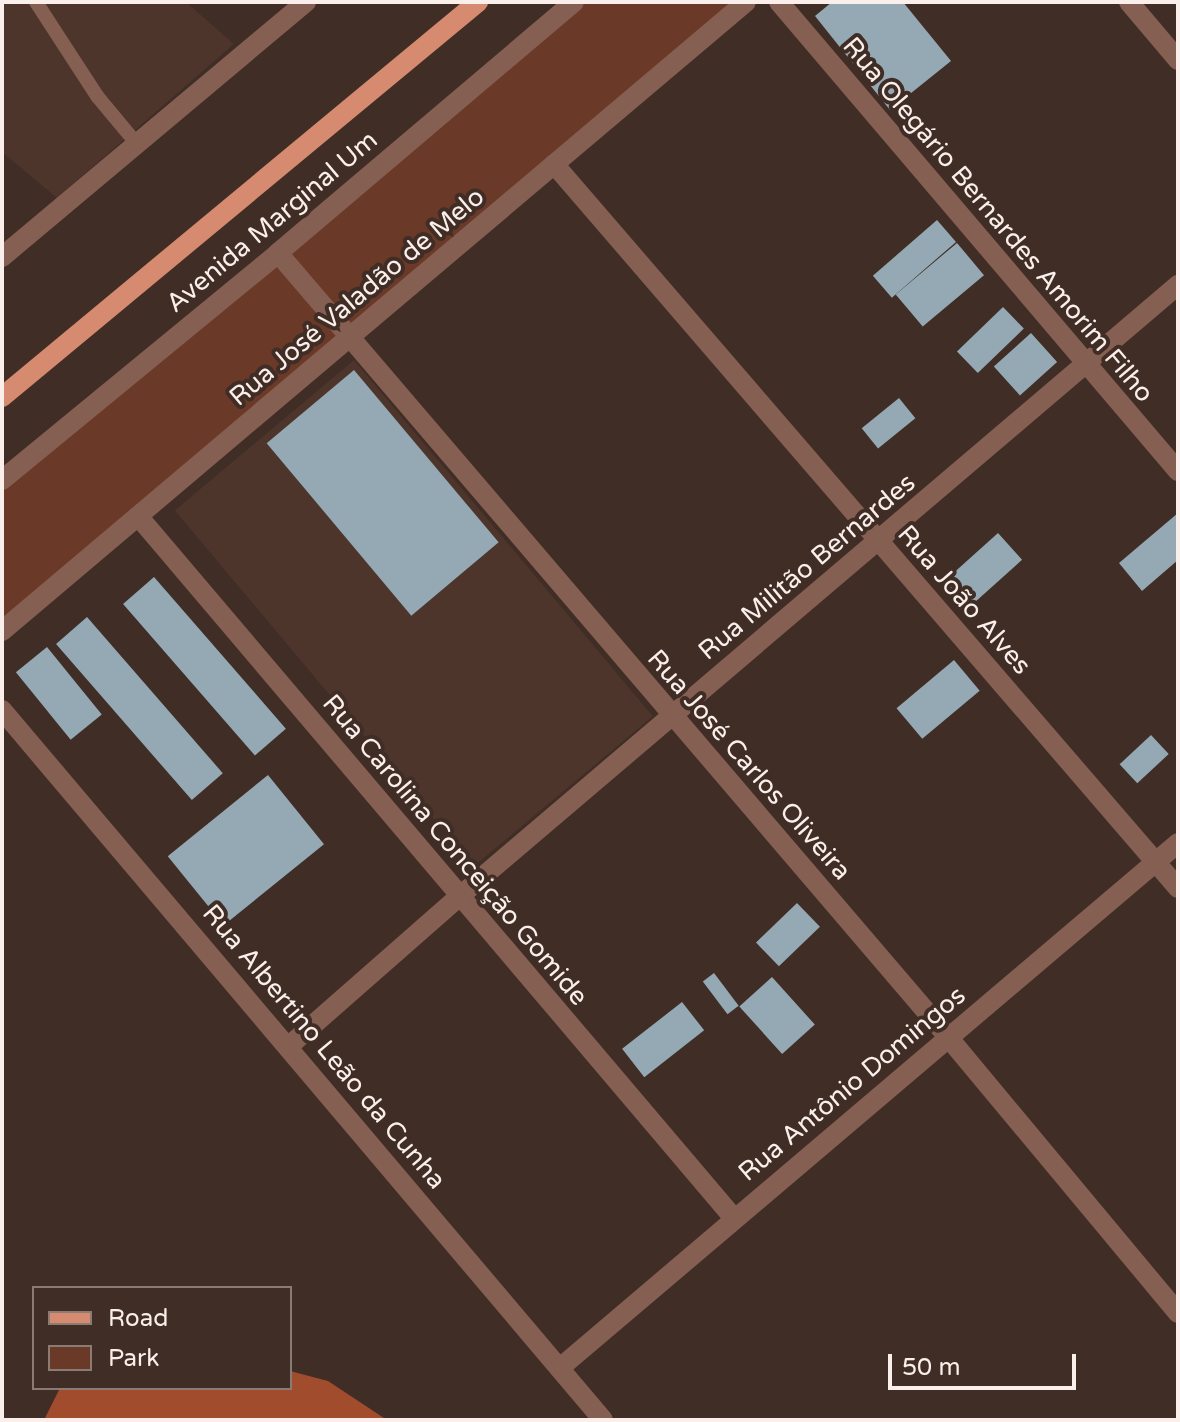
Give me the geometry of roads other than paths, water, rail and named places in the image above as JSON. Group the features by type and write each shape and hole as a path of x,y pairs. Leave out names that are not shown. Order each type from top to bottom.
{"main road":[{"path":"2,397 478,2"}],"street":[{"path":"3,253 306,2"},
{"name":"Avenida Marginal Um","path":"2,480 278,253 574,2"},
{"name":"Rua José Valadão de Melo","path":"2,631 746,2"},
{"name":"Rua Olegário Bernardes Amorim Filho","path":"779,2 1178,471"},
{"path":"1129,2 1178,60"},
{"name":"Rua João Alves","path":"554,164 1178,888"},
{"name":"Rua José Carlos Oliveira","path":"278,253 948,1037 1178,1313"},
{"name":"Rua Militão Bernardes","path":"289,1046 460,896 1178,285"},
{"name":"Rua Carolina Conceição Gomide","path":"138,516 733,1217"},
{"name":"Rua Albertino Leão da Cunha","path":"2,710 603,1420"},
{"name":"Rua Antônio Domingos","path":"561,1367 733,1217 1178,843"}],"lane":[{"path":"36,2 97,96 137,144"}]}
